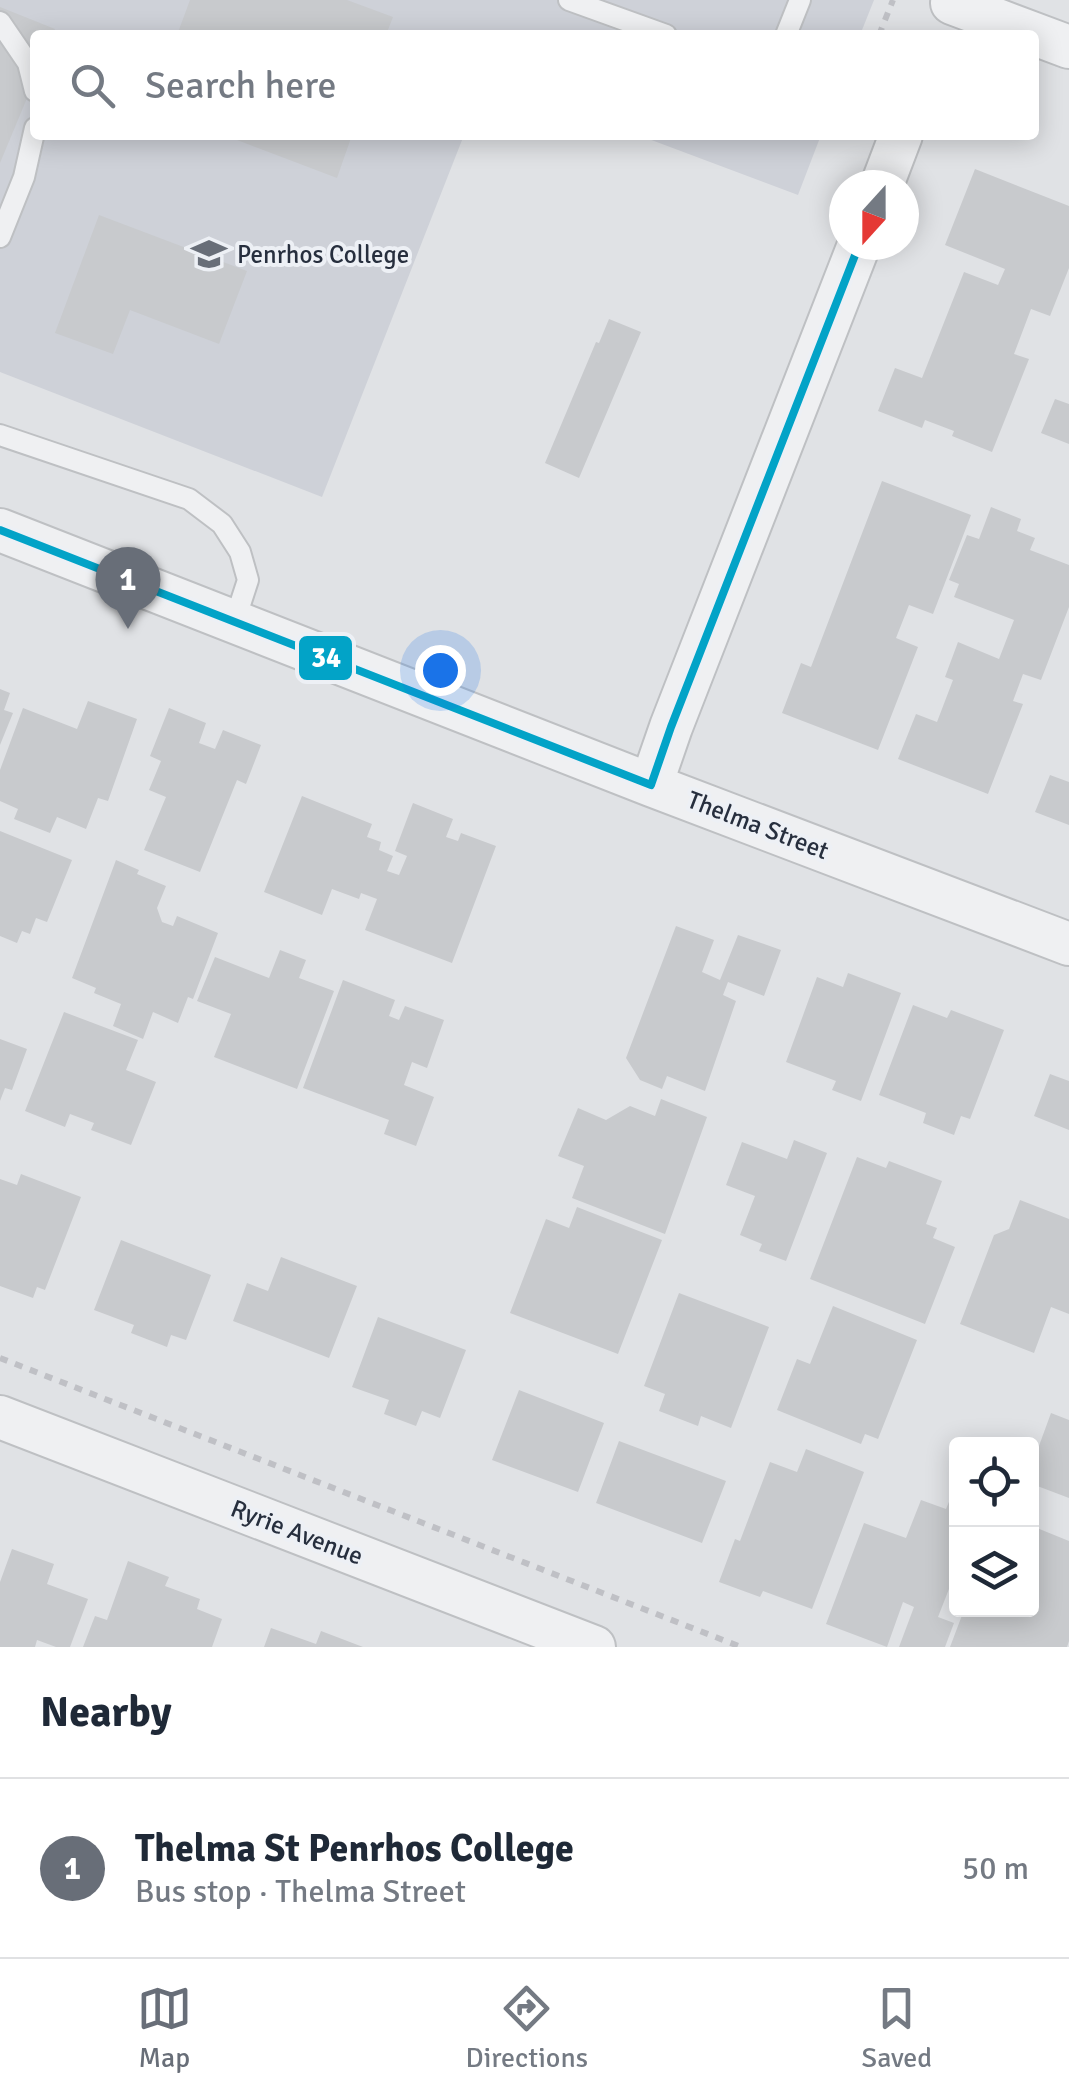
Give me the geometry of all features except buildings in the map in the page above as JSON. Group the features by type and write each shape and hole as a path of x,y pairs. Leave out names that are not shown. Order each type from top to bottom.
{"street":[{"path":"949,13 1007,30"},
{"path":"1039,39 1069,48"},
{"path":"888,170 899,140"},
{"path":"651,784 852,260"},
{"name":"Thelma Street","path":"0,530 1069,944"},
{"name":"Ryrie Avenue","path":"0,1416 594,1647"}],"lane":[{"path":"569,0 652,30"},
{"path":"788,30 800,0"},
{"path":"0,22 30,71"},
{"path":"0,237 24,178 32,140"},
{"path":"0,434 189,498 222,524 240,552 248,580 234,623"}],"path":[{"path":"881,30 893,0"},
{"path":"0,1358 742,1647"}],"shaded area":[{"name":"Penrhos College","path":"0,0 874,0 862,30 30,30 30,140 462,140 322,497 0,372"},
{"path":"651,140 819,140 798,195"}],"transit line":[{"name":"34","path":"651,785 853,260"},
{"name":"34","path":"0,530 651,785"}],"place":[{"name":"Penrhos College","path":"209,254"},
{"name":"Thelma St Penrhos College","path":"128,629"}]}
